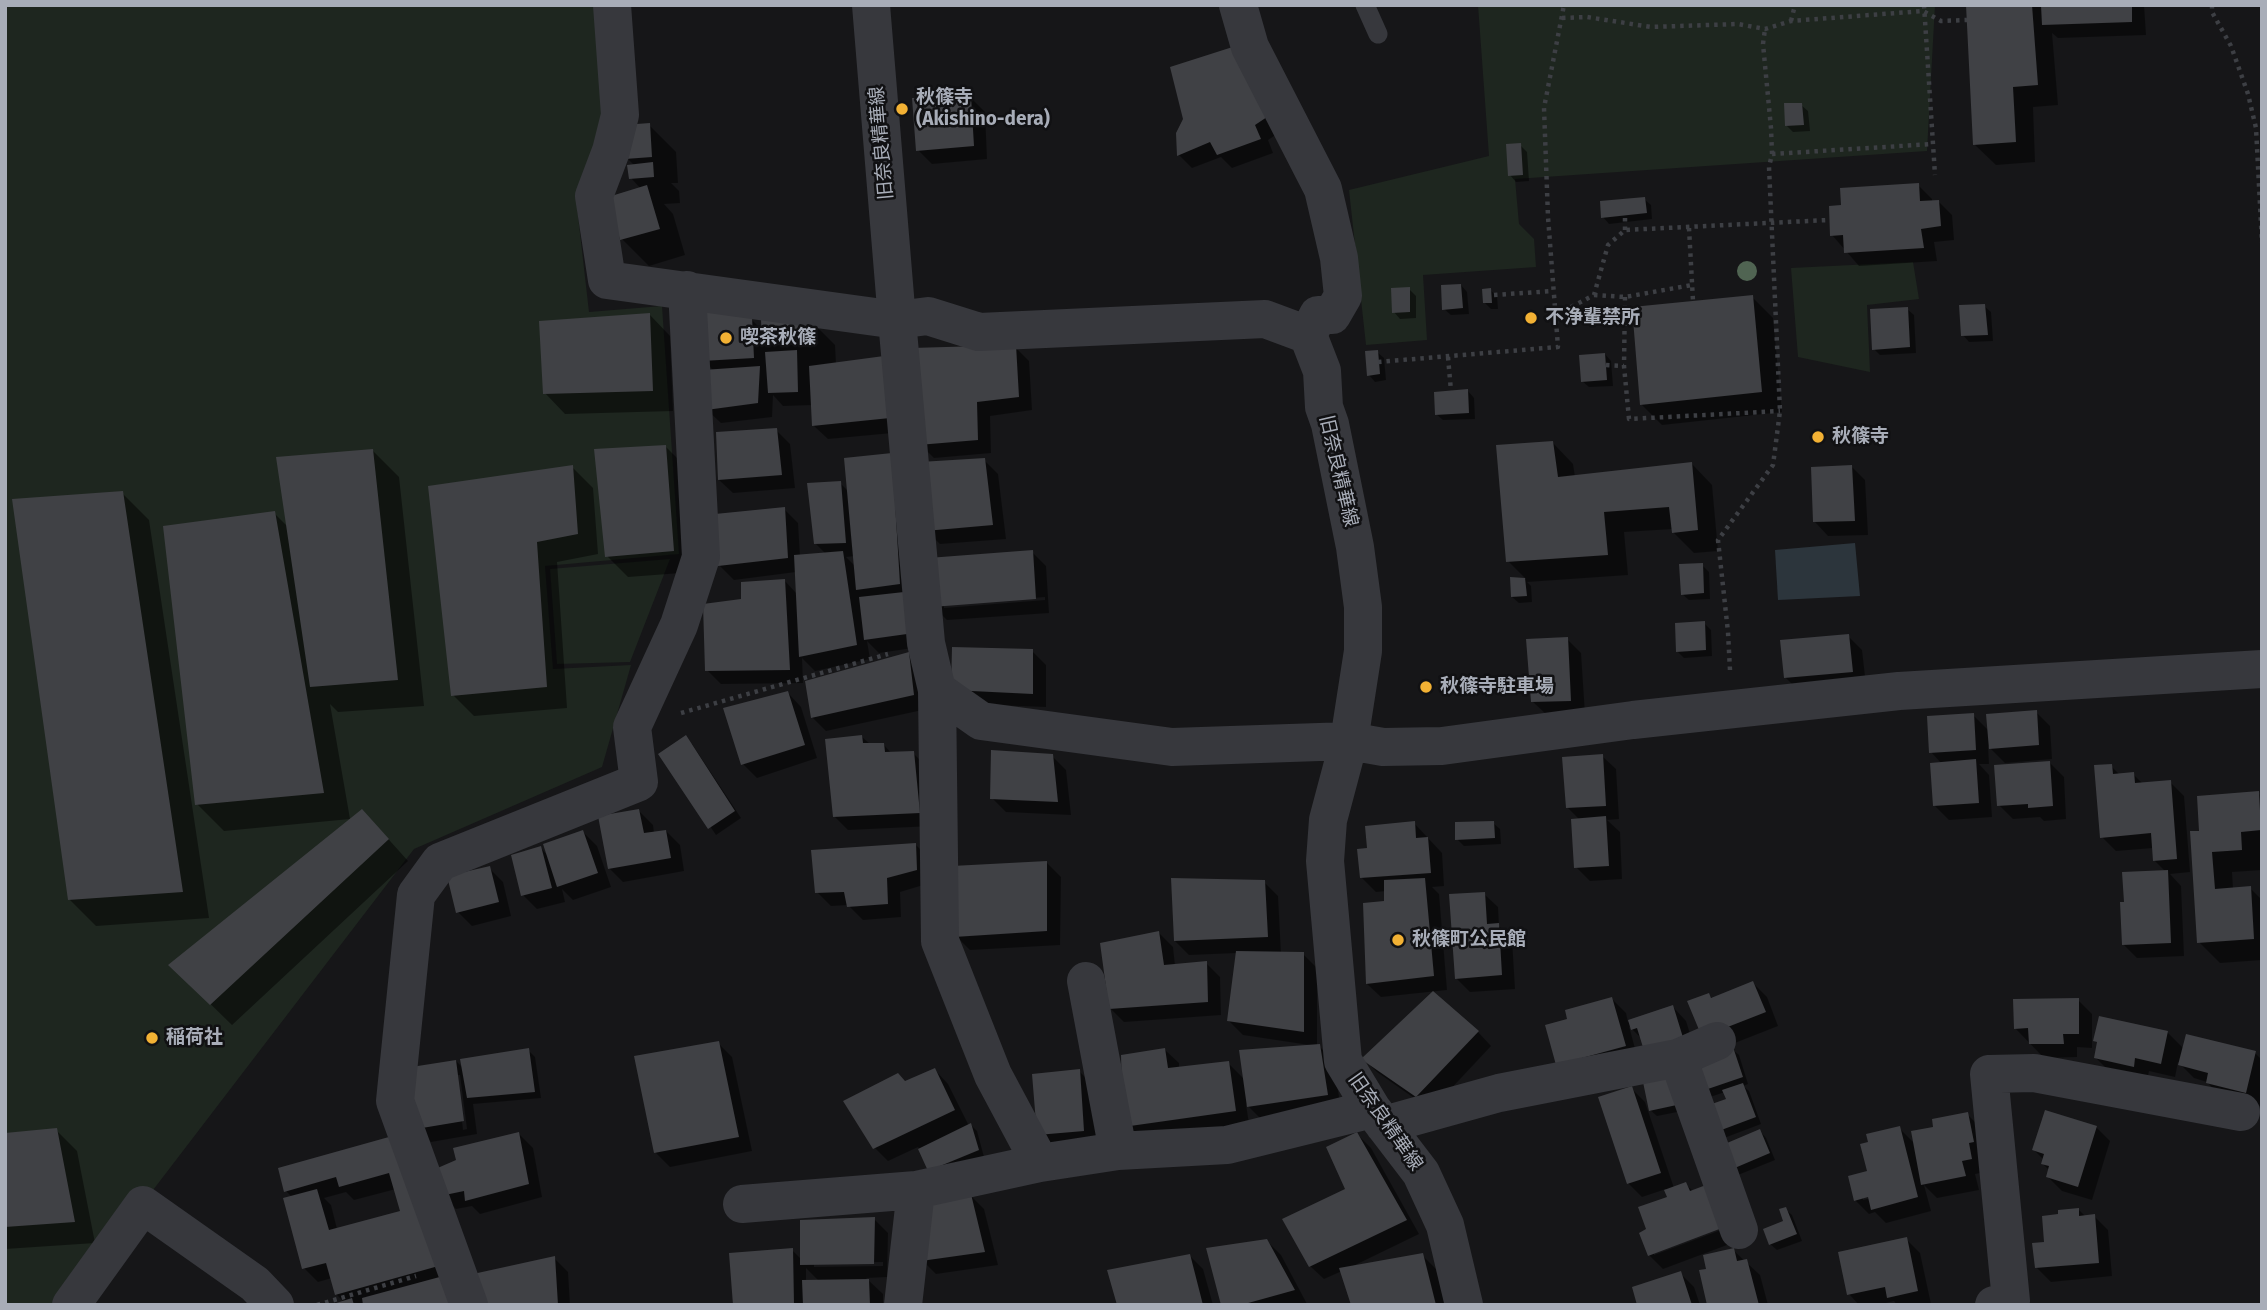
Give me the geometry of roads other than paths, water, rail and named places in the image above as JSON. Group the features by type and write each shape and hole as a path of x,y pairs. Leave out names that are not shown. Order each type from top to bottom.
{"street":[{"path":"612,5 620,115 611,151 594,196 607,280 897,320 928,316 979,332 1265,319 1308,335 1318,315 1332,315 1343,296 1339,258 1323,189 1250,47 1238,5"},
{"name":"旧奈良精華線","path":"871,5 926,643 937,690 940,942 993,1075 1040,1163"},
{"path":"469,1305 395,1101 415,895 440,862 639,782 632,727 679,625 701,557 687,290"},
{"name":"旧奈良精華線","path":"1308,335 1322,370 1324,407 1330,424 1355,547 1363,607 1363,651 1349,741 1328,820 1325,861 1343,1061 1378,1117 1421,1172 1445,1225 1464,1305"},
{"path":"937,690 981,721 1172,747 1349,741 1383,747 1442,746 1899,691 2262,668"},
{"path":"1086,981 1118,1151"},
{"path":"743,1204 916,1190 1040,1163 1118,1151 1227,1145 1678,1058 1717,1041"},
{"path":"1678,1058 1739,1230"},
{"path":"2005,1304 1989,1074 2034,1073 2241,1112"},
{"path":"903,1305 916,1190"},
{"path":"71,1305 143,1205 255,1284 275,1305"}],"lane":[{"path":"1365,5 1378,34"}],"place":[{"name":"秋篠寺 (Akishino-dera)","path":"902,109"},
{"name":"不浄輩禁所","path":"1531,318"},
{"name":"喫茶秋篠","path":"726,338"},
{"name":"秋篠寺","path":"1818,437"},
{"name":"秋篠寺駐車場","path":"1426,687"},
{"name":"秋篠町公民館","path":"1398,940"},
{"name":"稲荷社","path":"152,1038"}]}
